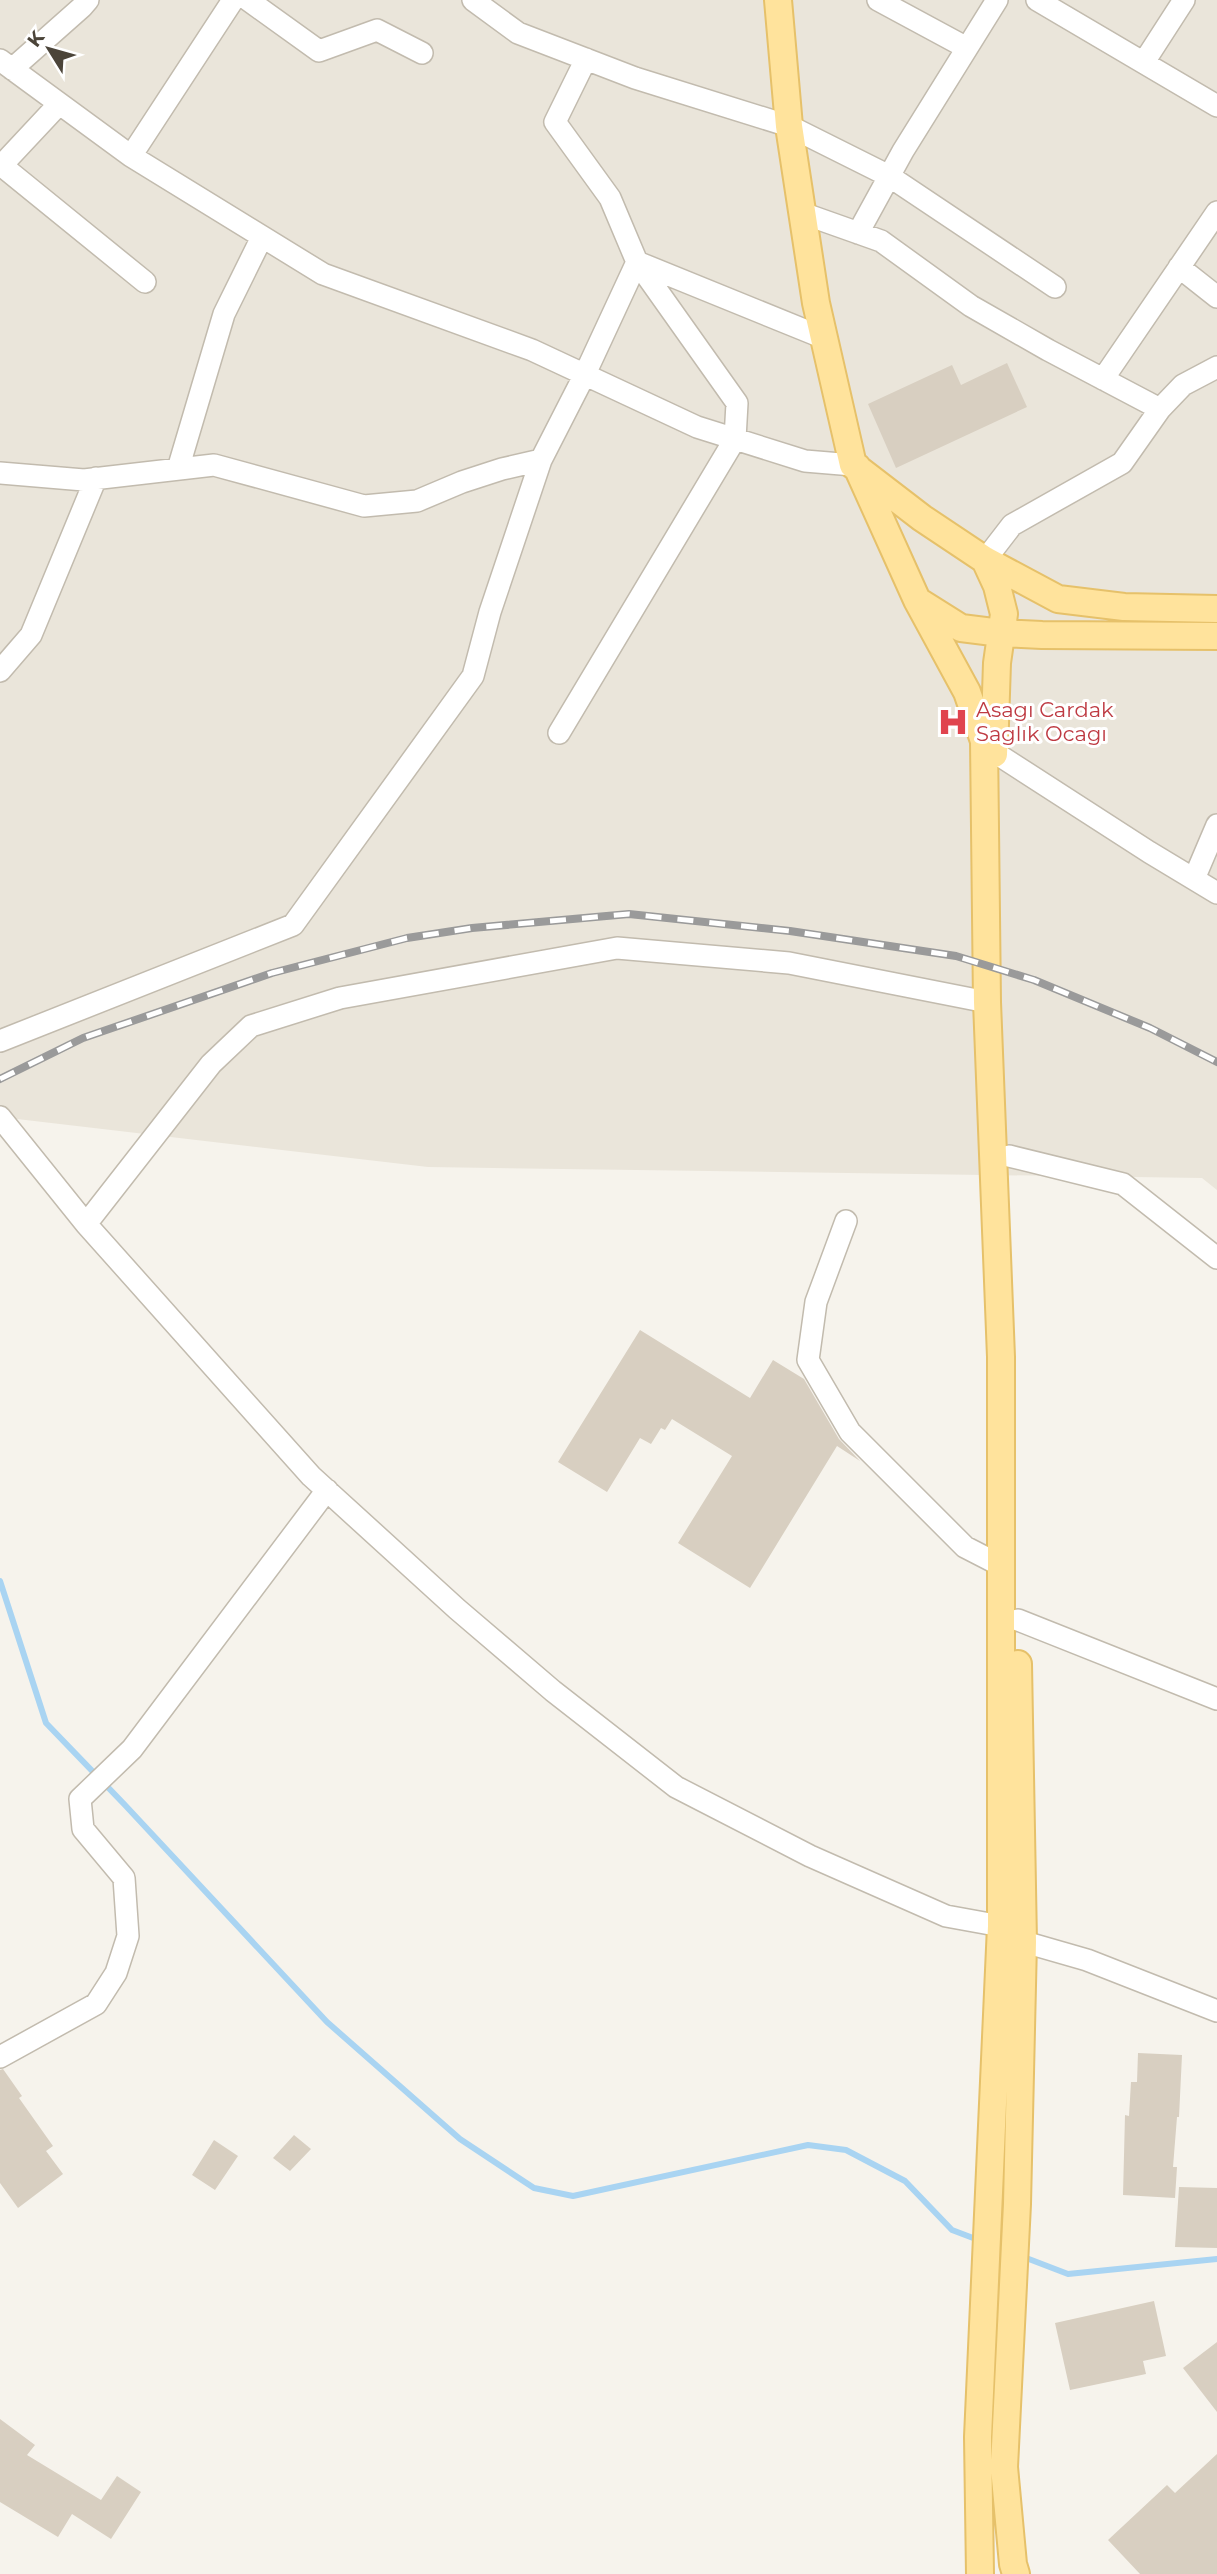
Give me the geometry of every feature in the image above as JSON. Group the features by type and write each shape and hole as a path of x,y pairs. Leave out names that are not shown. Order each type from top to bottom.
{"main road":[{"path":"778,0 789,126 802,213 824,338 855,466 917,600 967,692 984,741 987,1002 1001,1357 1001,1926 978,2437 979,2574"},
{"path":"855,466 922,519 985,560 1058,598 1124,607 1217,609"},
{"path":"985,560 997,586 1004,614 997,663 995,752 1009,1156 1023,1942 1017,2204 1004,2467 1016,2574"},
{"path":"917,600 961,628 1001,633 1217,636"}],"street":[{"path":"88,0 6,65 131,156 262,237 323,274 532,350 697,427 805,461 855,466"},
{"path":"131,156 233,0"},
{"path":"248,0 319,51 377,30 422,53"},
{"path":"473,0 518,33 635,78 789,126 889,176 1055,287"},
{"path":"878,0 967,48"},
{"path":"858,233 889,176 997,0"},
{"path":"1037,0 1217,106"},
{"path":"1144,62 1184,0"},
{"path":"559,733 735,439 737,403 637,262 610,198 555,122 586,59"},
{"path":"60,104 1,166 145,282"},
{"path":"1103,379 1217,212"},
{"path":"802,213 881,241 971,306 1160,409"},
{"path":"178,469 224,314 262,237"},
{"path":"637,262 824,338"},
{"path":"0,1041 293,925 473,676 490,612 541,460 637,262"},
{"path":"1179,267 1217,297"},
{"path":"985,560 1012,525 1122,463 1160,409 1183,385 1217,367"},
{"path":"0,473 84,480 214,465 364,506 417,501 461,482 541,460"},
{"path":"0,671 31,635 96,478"},
{"path":"995,752 1217,893"},
{"path":"1194,879 1217,825"},
{"path":"86,1224 211,1064 251,1026 340,998 617,948 789,962 987,1002"},
{"path":"0,1117 86,1224 311,1476 457,1609 553,1691 676,1787 810,1856 946,1916 1001,1926 1014,1939 1087,1960 1217,2011"},
{"path":"1009,1156 1123,1184 1217,1258"},
{"path":"846,1221 816,1302 808,1360 850,1432 965,1547 1000,1565"},
{"path":"0,2057 96,2004 116,1973 128,1936 124,1878 83,1829 80,1799 132,1749 327,1490"},
{"path":"1018,1620 1217,1699"}],"shaded area":[{"path":"0,0 1217,0 1217,1190 1202,1178 428,1167 0,1117"}],"building":[{"path":"1007,363 1027,407 896,468 868,404 952,365 961,385"},
{"path":"640,1330 750,1398 773,1360 804,1379 839,1439 860,1461 837,1446 750,1588 678,1543 732,1456 672,1419 665,1430 661,1428 651,1444 640,1438 607,1492 558,1462"},
{"path":"1138,2053 1182,2055 1173,2167 1177,2167 1175,2198 1123,2195 1125,2115 1129,2116 1131,2082 1137,2082"},
{"path":"3,2069 22,2096 19,2098 53,2146 46,2151 63,2174 18,2208 0,2183 0,2070"},
{"path":"294,2135 311,2149 290,2171 273,2158"},
{"path":"214,2140 238,2156 215,2190 192,2175"},
{"path":"1179,2187 1217,2188 1217,2248 1175,2247"},
{"path":"1154,2301 1166,2356 1143,2361 1146,2374 1070,2390 1055,2323"},
{"path":"1217,2342 1217,2412 1183,2368"},
{"path":"0,2419 35,2445 27,2455 101,2500 117,2476 141,2492 111,2539 72,2514 58,2537 0,2502"},
{"path":"1217,2454 1217,2574 1140,2574 1108,2540 1167,2485 1175,2493"}],"waterway":[{"path":"0,1581 46,1723 327,2022 460,2139 534,2188 573,2196 808,2145 846,2150 905,2181 952,2230 981,2241"},
{"path":"1021,2256 1068,2274 1217,2259"}],"railway":[{"path":"0,1079 83,1038 272,973 407,938 472,928 629,914 790,931 956,956 1034,980 1150,1028 1217,1062"}],"place":[{"name":"Asagı Cardak Saglık Ocagı","path":"953,722"}]}
